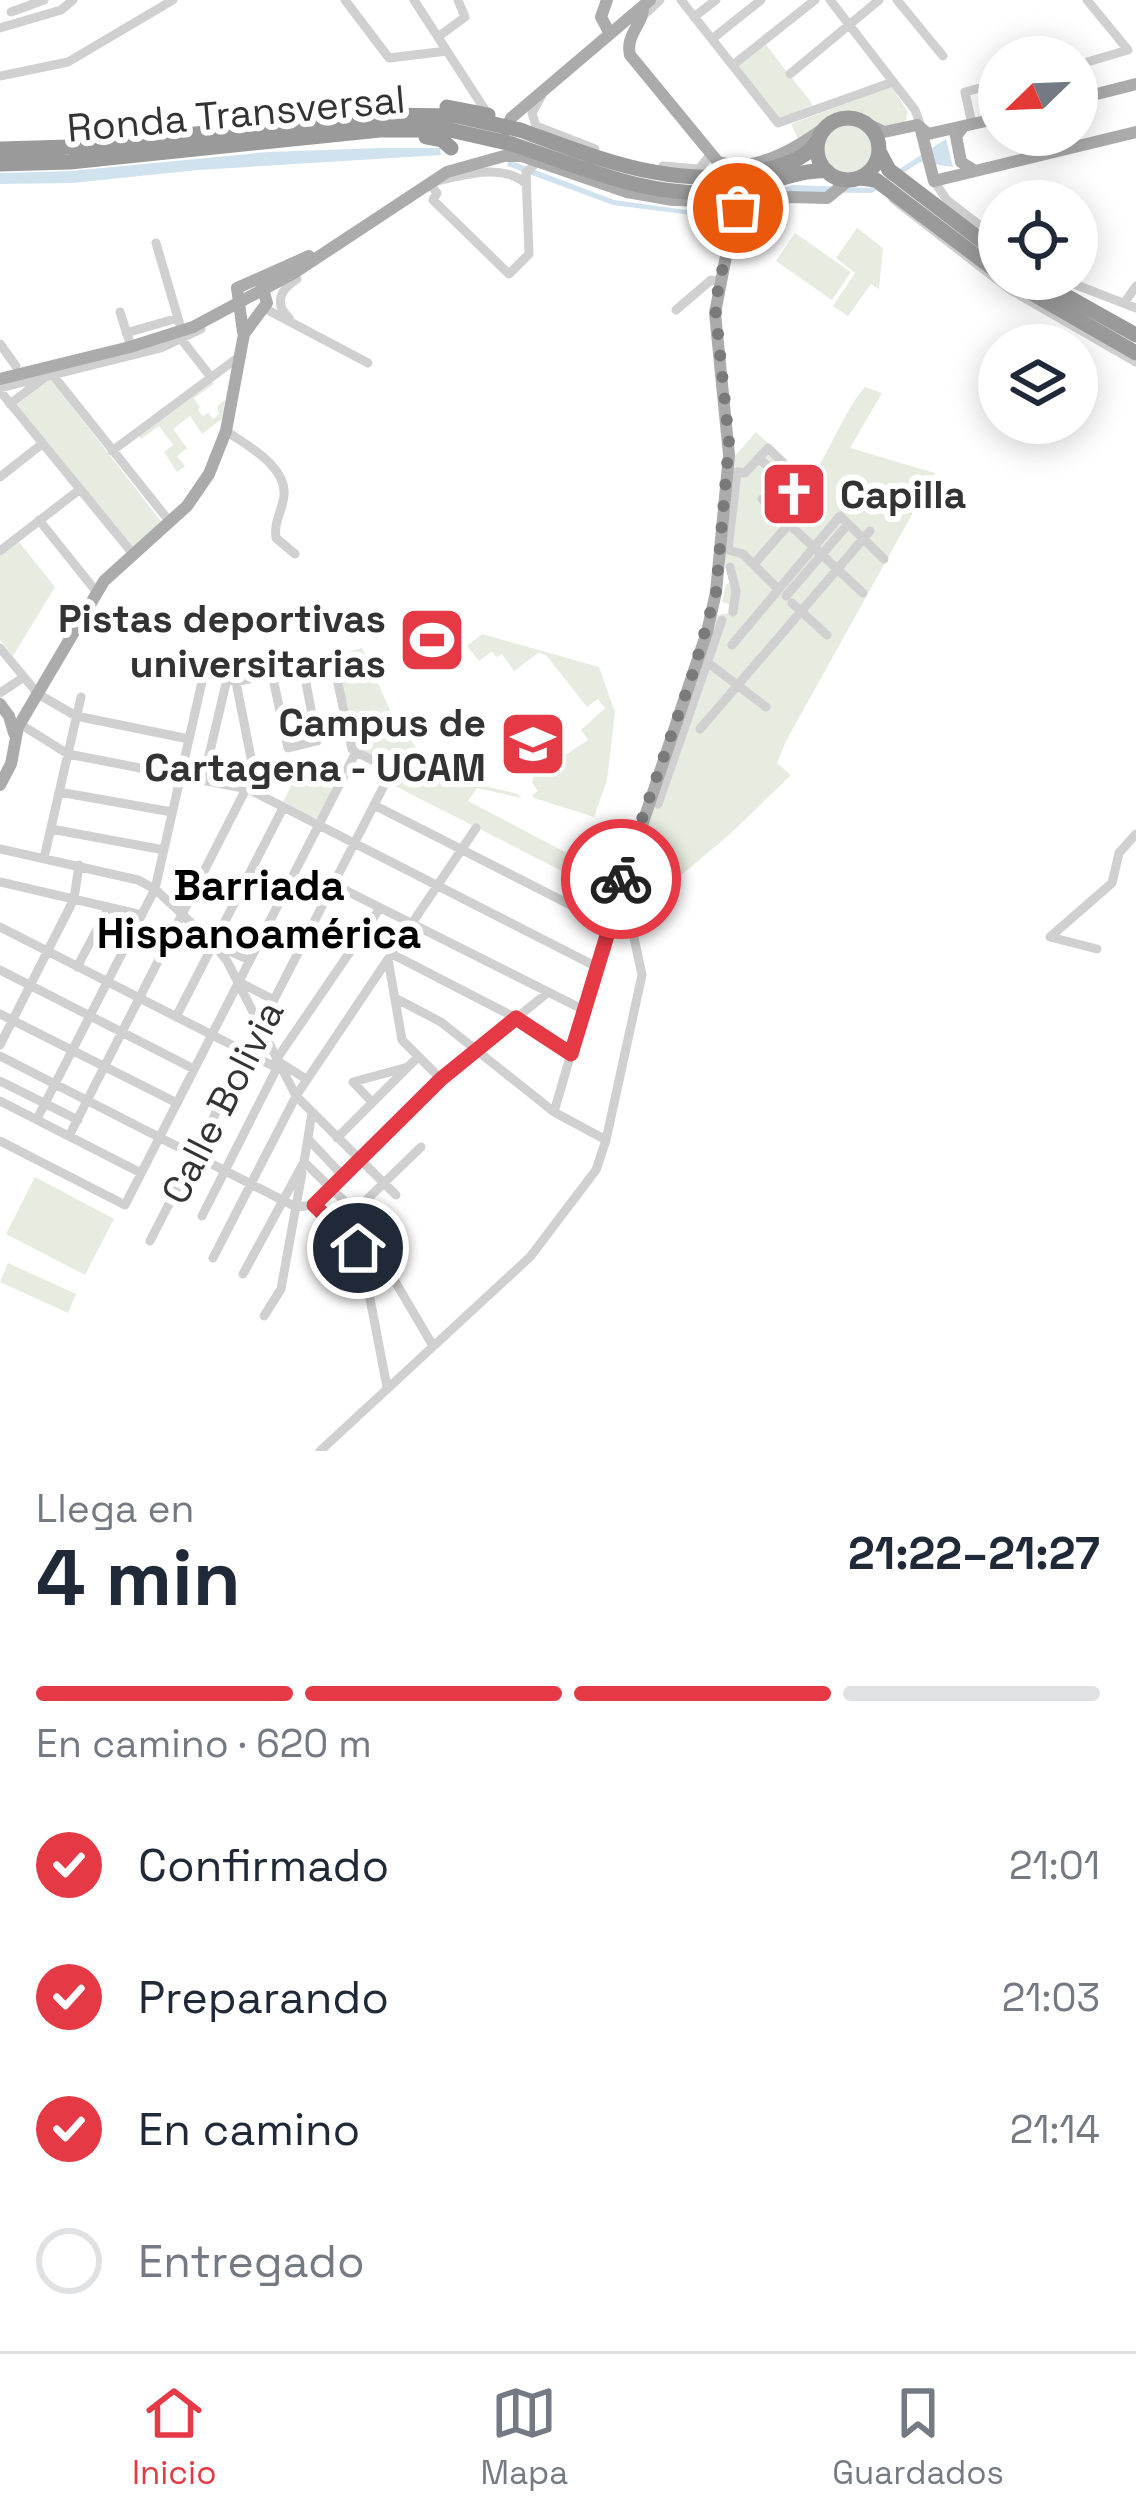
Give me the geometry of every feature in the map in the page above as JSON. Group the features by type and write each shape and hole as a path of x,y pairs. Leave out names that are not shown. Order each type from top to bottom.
{"highway":[{"path":"69,147 378,107 443,107 490,116"},
{"name":"Ronda Transversal","path":"0,148 69,147 379,115 452,136"},
{"path":"978,238 889,170 869,125 850,117 828,125 818,140 819,161 830,180 871,177 978,257"},
{"name":"Ronda Transversal","path":"0,164 70,162 380,130 512,140 689,178 767,170 807,155 818,140"},
{"name":"Ronda Transversal","path":"512,140 610,180 684,193 830,180"},
{"path":"854,180 874,168 880,149"},
{"path":"1042,300 1136,357"},
{"path":"1074,300 1136,335"}],"main road":[{"path":"605,2 602,17 608,31"},
{"path":"264,287 435,173 448,160 452,136 463,127 513,108 641,7"},
{"path":"512,140 512,118 641,7"},
{"path":"641,7 629,40 631,55 710,155 728,165 784,152 828,125"},
{"path":"1098,94 1136,84"},
{"path":"490,116 512,140 527,172 673,200 723,200 733,214 715,313 729,455 716,592 627,876 614,889 623,907 641,895 627,876"},
{"path":"869,125 882,132 921,129 928,134 978,123"},
{"path":"968,125 956,136 961,162 975,171"},
{"path":"921,129 934,181 1136,132"},
{"path":"880,149 886,139 903,131 916,137 924,149"},
{"path":"452,136 456,161 467,167"},
{"path":"486,160 512,140"},
{"path":"5,367 146,343 221,314 239,297 294,273 450,170 486,160 512,140"},
{"path":"731,229 755,208 790,197 824,198 830,180"},
{"path":"728,205 755,208"},
{"path":"5,367 180,328 309,256"},
{"path":"242,341 268,297 264,287"},
{"path":"239,297 248,311 262,309"},
{"path":"2,778 15,746 10,717 35,699 100,590 203,483 226,431 242,341 239,297"}],"street":[{"path":"0,28 61,10 73,0"},
{"path":"145,0 149,14"},
{"path":"0,76 68,62 173,0"},
{"path":"344,0 389,58 447,51"},
{"path":"414,0 490,116"},
{"path":"438,37 465,16 458,0"},
{"path":"641,7 660,0"},
{"path":"681,0 778,123 893,82"},
{"path":"694,17 716,0"},
{"path":"712,39 761,0"},
{"path":"733,65 815,0"},
{"path":"830,0 917,112 921,129"},
{"path":"790,74 880,0"},
{"path":"897,0 943,56"},
{"path":"1087,0 1128,50 1098,59"},
{"path":"11,12 37,2"},
{"path":"608,31 631,55"},
{"path":"546,88 532,113 538,127 632,160 699,169 728,165"},
{"path":"968,125 965,92 978,89"},
{"path":"903,131 911,118 908,100"},
{"path":"699,169 710,155"},
{"path":"490,172 517,176 527,172 529,254 509,274 434,200 437,193 431,183 490,172"},
{"path":"934,181 947,200 978,224"},
{"path":"882,185 900,208 995,280 1136,357"},
{"path":"155,243 180,328 209,376"},
{"path":"293,322 280,303 283,290 297,279 294,273"},
{"path":"676,310 711,280 720,281"},
{"path":"1098,293 1131,305 1136,286"},
{"path":"262,309 368,363"},
{"path":"120,312 128,337"},
{"path":"133,554 0,390 221,314"},
{"path":"0,344 5,367"},
{"path":"112,451 240,356"},
{"path":"10,404 50,374"},
{"path":"50,374 170,522"},
{"path":"226,431 257,452 282,480 285,490 276,518 276,538 295,554"},
{"path":"0,477 42,444"},
{"path":"807,486 768,448 745,473 736,472 728,550 743,554 827,635"},
{"path":"759,458 791,490"},
{"path":"0,550 79,490"},
{"path":"762,499 863,593"},
{"path":"39,520 95,590 100,590"},
{"path":"754,565 789,524"},
{"path":"700,730 738,683 817,551 848,524 866,534 884,559"},
{"path":"732,645 837,568 866,534"},
{"path":"730,567 736,591 734,612"},
{"path":"658,805 722,620"},
{"path":"0,648 35,699 76,716 189,739"},
{"path":"0,1141 124,1204 356,752 333,660 231,680 204,673 154,889 37,1119"},
{"path":"707,662 766,707"},
{"path":"272,674 288,748 302,745 317,741 304,667"},
{"path":"0,693 24,677"},
{"path":"203,781 231,680"},
{"path":"69,1136 248,789 254,772 231,680"},
{"path":"44,858 81,697"},
{"path":"10,717 68,754 248,789 597,967"},
{"name":"Calle Bolivia","path":"150,1241 392,770 356,752"},
{"path":"59,792 172,812"},
{"path":"374,805 610,925"},
{"path":"176,1017 283,808"},
{"path":"213,1258 306,1079 476,827"},
{"path":"51,829 164,850"},
{"path":"1097,949 1050,938 1112,883 1119,853 1136,834"},
{"path":"0,849 138,880 184,915 213,944 238,982 296,1096 396,1196"},
{"path":"0,1045 74,899 79,865"},
{"path":"0,882 142,915"},
{"path":"333,884 584,1010"},
{"path":"77,967 110,907"},
{"path":"554,1112 610,925 623,907"},
{"path":"320,1451 530,1257 587,1184 606,1140 642,975 623,907"},
{"path":"202,1216 286,1045 380,908"},
{"path":"0,928 306,1079"},
{"path":"213,944 249,960"},
{"path":"390,956 402,1040 441,1079"},
{"path":"390,956 516,1018 571,1054"},
{"path":"0,970 194,1069"},
{"path":"238,982 274,1000"},
{"path":"0,1056 296,1207 314,1205 441,1079 546,994"},
{"path":"397,999 441,1022 554,1112 606,1140"},
{"path":"0,1014 176,1102"},
{"path":"260,1027 286,1045"},
{"path":"337,1138 418,1057"},
{"path":"372,1102 353,1082 408,1067"},
{"path":"0,1082 78,1120"},
{"path":"0,1101 141,1173"},
{"path":"264,1316 281,1289 312,1114"},
{"path":"308,1139 344,1177"},
{"path":"304,1162 359,1216 421,1147"},
{"path":"243,1274 304,1162"},
{"path":"314,1205 361,1252 389,1271 433,1346"},
{"path":"361,1252 387,1387"}],"shaded area":[{"path":"766,45 812,106 778,119 738,67"},
{"path":"892,87 908,112 905,122 887,126 858,113 840,113 799,141 791,124"},
{"path":"849,118 871,127 880,149 871,171 849,180 827,171 818,149 827,127"},
{"path":"857,228 883,248 879,289 871,284 848,316 833,306 855,273 836,258"},
{"path":"795,233 851,272 832,300 776,261"},
{"path":"50,378 163,524 134,549 17,405"},
{"path":"210,379 214,384 194,398 203,416 208,413 213,419 225,400 222,419 202,434 190,416 173,429 187,448 177,456 185,466 177,472 164,452 173,445 159,426 141,439 138,435"},
{"path":"865,387 882,393 850,448 935,473 786,741 777,763 791,775 655,897 645,880 664,858 642,838 717,615 728,613 729,604 722,602 730,583 722,553 734,457 756,432 809,480"},
{"path":"19,542 55,587 13,656 0,640 0,556"},
{"name":"Pistas deportivas universitarias","path":"444,614 463,637 422,669 401,642"},
{"path":"482,634 599,667 615,712 607,780 594,817 534,798 538,791 532,782 534,776 588,740 581,730 605,708 598,699 587,707 546,655 538,653 514,671 502,654 496,657 492,651 479,661 467,646"},
{"path":"362,648 391,712 432,770 438,767 447,777 518,794 521,798 477,788 468,801 565,852 609,895 389,783 396,768 356,747 336,655"},
{"path":"327,765 332,791 318,819 283,802 290,788 289,772"},
{"path":"35,1177 114,1219 85,1275 6,1234"},
{"path":"8,1263 76,1294 68,1313 0,1282"}],"water":[{"path":"946,139 953,167 920,162 872,193 789,192 700,216 613,205 507,166 509,160 614,200 700,212 793,185 870,188"},
{"path":"440,148 441,155 72,183 0,184 0,173"}],"way so far":[{"path":"621,879 711,619 716,592 729,442 715,304 731,229 755,208 738,208"}],"place":[{"name":"Capilla","path":"794,494"},
{"name":"Pistas deportivas universitarias","path":"432,640"},
{"name":"Campus de Cartagena - UCAM","path":"533,744"}],"district":[{"name":"Barriada Hispanoamérica","path":"259,909"}],"route":[{"path":"358,1248 314,1205 441,1079 516,1018 571,1054 616,906 615,886 621,879"}]}
